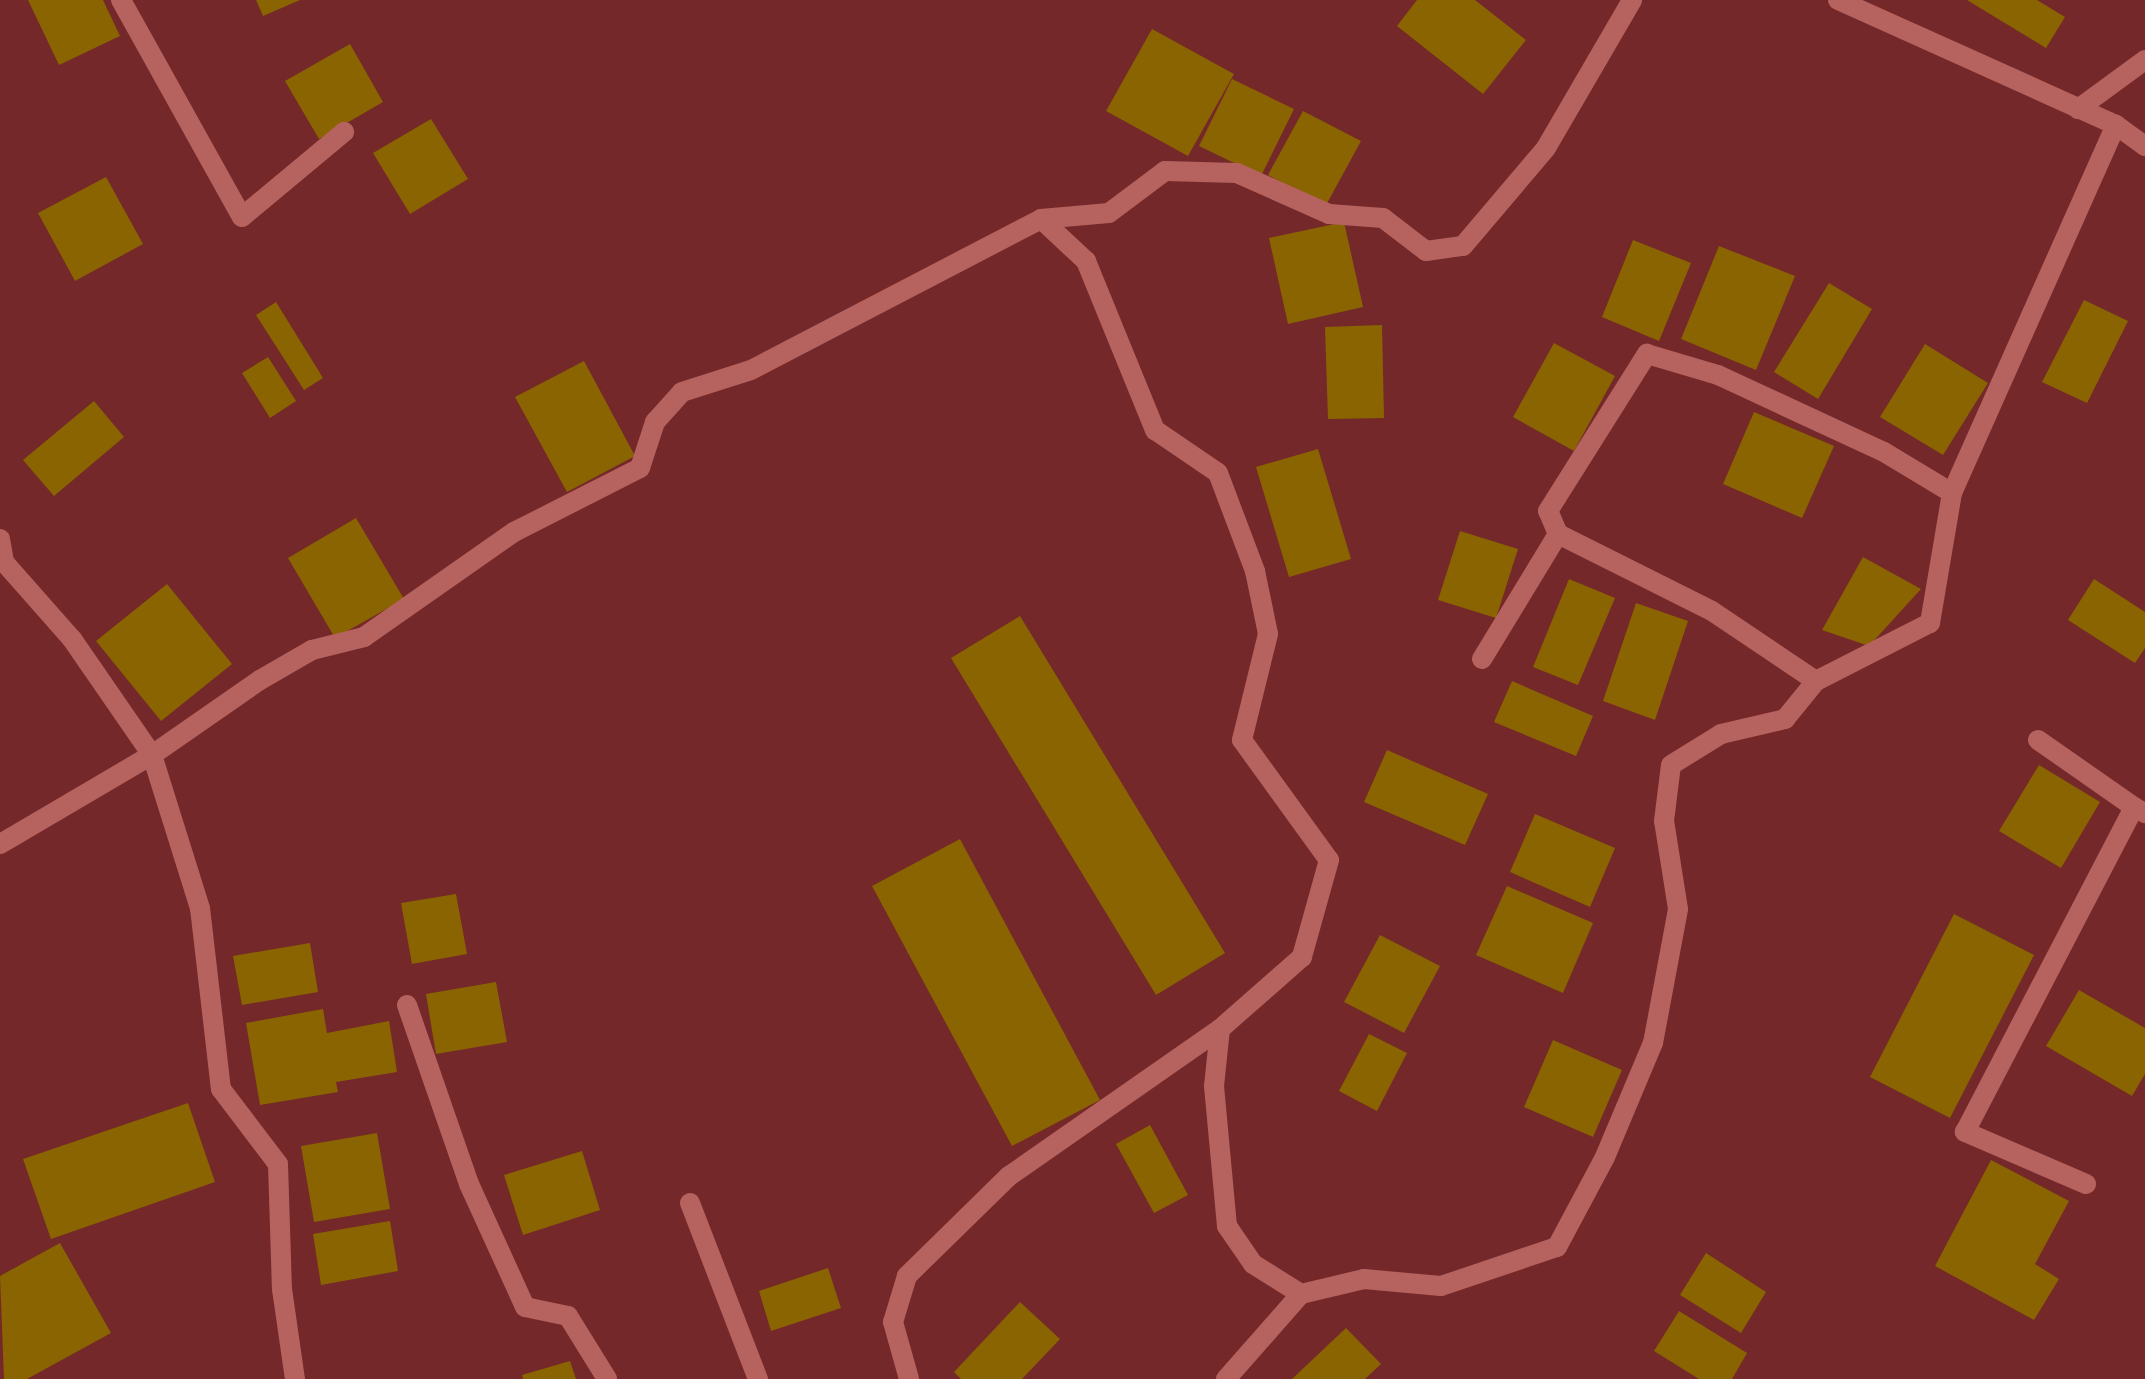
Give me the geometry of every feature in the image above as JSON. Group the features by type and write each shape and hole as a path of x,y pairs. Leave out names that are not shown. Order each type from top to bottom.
{"street":[{"path":"121,0 242,217 344,132"},
{"path":"0,844 152,755 260,680 312,650 364,637 514,532 640,468 655,422 682,392 751,370 1041,219 1109,213 1165,171 1237,173 1329,214 1383,218 1426,251 1463,246 1546,148 1632,0"},
{"path":"1838,0 2116,125 2145,146"},
{"path":"2078,109 2145,60"},
{"path":"1226,1379 1301,1294 1364,1279 1441,1286 1557,1247 1605,1157 1653,1043 1678,909 1664,821 1671,765 1721,734 1785,719 1816,681 1930,623 1952,493 2116,125"},
{"path":"909,1379 893,1322 907,1276 1009,1176 1220,1029 1302,957 1329,860 1242,740 1268,634 1255,571 1218,473 1155,430 1086,261 1041,219"},
{"path":"1816,681 1712,611 1558,534 1548,511 1647,354 1718,375 1884,452 1952,493"},
{"path":"1482,659 1558,534"},
{"path":"0,539 4,562 72,639 152,755 200,908 221,1089 278,1164 295,1379"},
{"path":"2038,740 2139,810 1965,1132 2086,1184"},
{"path":"407,1005 469,1184 525,1307 568,1316 607,1379"},
{"path":"1220,1029 1214,1086 1227,1226 1253,1264 1301,1294"},
{"path":"690,1203 758,1379"}],"building":[{"path":"28,0 103,0 120,36 59,65"},
{"path":"256,0 300,0 263,16"},
{"path":"1417,0 1475,0 1526,40 1483,94 1397,26"},
{"path":"1967,0 2037,0 2065,17 2046,48"},
{"path":"1152,29 1234,74 1188,156 1106,111"},
{"path":"350,44 383,102 319,139 285,81"},
{"path":"1232,79 1294,109 1261,176 1199,146"},
{"path":"1303,111 1361,141 1325,207 1268,175"},
{"path":"431,119 468,179 410,214 373,153"},
{"path":"106,177 143,244 75,281 38,213"},
{"path":"1344,222 1363,307 1288,324 1269,238"},
{"path":"1633,240 1691,263 1659,341 1602,317"},
{"path":"1719,246 1795,276 1756,370 1681,339"},
{"path":"1829,283 1872,309 1818,399 1774,372"},
{"path":"2084,300 2128,321 2087,403 2042,382"},
{"path":"276,302 323,378 304,390 256,315"},
{"path":"1382,325 1384,418 1328,419 1325,327"},
{"path":"1554,343 1615,376 1574,451 1513,417"},
{"path":"1925,344 1988,383 1943,455 1880,417"},
{"path":"268,357 296,401 270,418 242,373"},
{"path":"584,361 635,456 567,492 515,397"},
{"path":"94,401 124,437 54,496 23,460"},
{"path":"1754,412 1834,446 1802,518 1723,484"},
{"path":"1318,449 1351,559 1289,577 1256,467"},
{"path":"356,518 404,599 335,638 288,558"},
{"path":"1460,531 1518,549 1496,618 1438,600"},
{"path":"1863,557 1921,589 1869,646 1822,630"},
{"path":"1569,579 1615,598 1578,685 1533,667"},
{"path":"2094,579 2145,612 2145,648 2135,663 2068,620"},
{"path":"167,584 232,664 161,721 96,641"},
{"path":"1636,603 1688,621 1655,720 1603,701"},
{"path":"1020,616 1225,953 1156,995 951,658"},
{"path":"1512,681 1593,716 1576,756 1494,722"},
{"path":"1387,750 1488,794 1465,845 1364,802"},
{"path":"2039,765 2100,802 2061,868 1999,831"},
{"path":"1535,814 1615,848 1590,907 1510,872"},
{"path":"960,839 1100,1100 1012,1146 872,886"},
{"path":"1507,886 1593,923 1563,993 1476,955"},
{"path":"456,894 467,954 412,964 401,903"},
{"path":"1954,914 2034,955 1950,1118 1870,1077"},
{"path":"1380,935 1440,966 1404,1033 1344,1002"},
{"path":"310,943 318,992 242,1005 233,956"},
{"path":"496,982 507,1042 436,1054 426,994"},
{"path":"2079,990 2145,1028 2145,1074 2132,1096 2046,1046"},
{"path":"323,1009 327,1033 389,1021 397,1072 336,1082 338,1092 260,1105 246,1023"},
{"path":"1369,1034 1407,1053 1377,1111 1339,1091"},
{"path":"1553,1040 1622,1070 1593,1137 1524,1107"},
{"path":"188,1103 215,1182 51,1239 23,1159"},
{"path":"1150,1125 1188,1195 1154,1213 1116,1144"},
{"path":"377,1133 390,1209 314,1222 301,1146"},
{"path":"582,1151 600,1210 523,1235 504,1175"},
{"path":"1991,1160 2069,1201 2035,1264 2059,1279 2034,1320 1935,1266"},
{"path":"390,1221 398,1271 321,1285 313,1234"},
{"path":"60,1243 111,1333 27,1379 4,1379 0,1276"},
{"path":"1706,1253 1766,1292 1741,1333 1680,1295"},
{"path":"828,1268 841,1308 771,1331 759,1291"},
{"path":"1020,1302 1060,1339 1022,1379 961,1379 954,1372"},
{"path":"1679,1311 1747,1353 1732,1379 1699,1379 1654,1351"},
{"path":"1346,1328 1381,1364 1365,1379 1292,1379"},
{"path":"570,1361 576,1379 523,1379 522,1375"}]}
